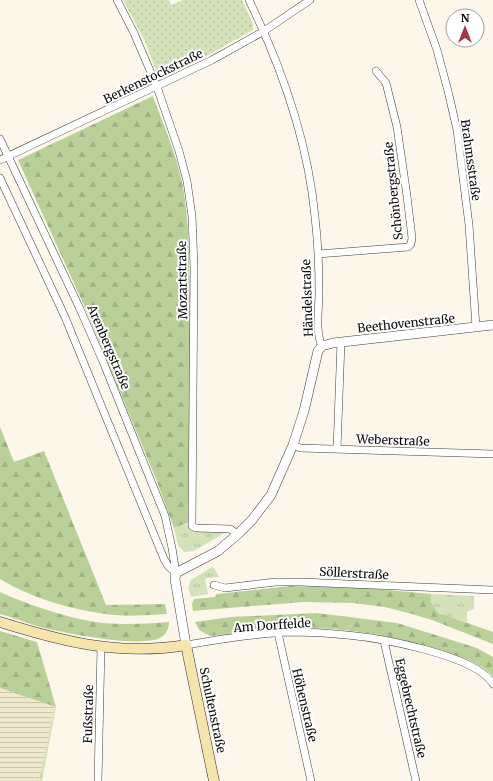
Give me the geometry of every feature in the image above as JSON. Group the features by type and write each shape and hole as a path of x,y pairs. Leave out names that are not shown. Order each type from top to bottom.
{"main road":[{"path":"0,622 69,642 101,647 151,649 186,645"},
{"name":"Schultenstraße","path":"186,645 214,781"}],"street":[{"name":"Mozartstraße","path":"117,0 134,33 157,87 179,151 187,181 192,216 194,267 192,526 196,528 230,529 238,534"},
{"name":"Händelstraße","path":"176,573 218,551 238,534 271,495 293,445 304,411 318,352 322,346 318,336 318,254 311,181 304,147 281,73 264,31 249,0"},
{"name":"Berkenstockstraße","path":"0,160 212,60 264,31 310,0"},
{"name":"Brahmsstraße","path":"419,0 437,50 457,130 469,225 476,327"},
{"name":"Schönbergstraße","path":"318,254 408,247 411,244 412,238 407,196 397,127 386,83 376,71"},
{"name":"Arenbergstraße","path":"0,139 104,364 164,516 172,548 176,573 175,579 186,645"},
{"path":"0,178 68,323 164,559 168,566 176,573"},
{"name":"Beethovenstraße","path":"322,346 341,342 493,325"},
{"path":"337,449 341,342"},
{"name":"Weberstraße","path":"293,445 300,448 493,454"},
{"name":"Söllerstraße","path":"214,585 225,588 276,582 300,582 493,590"},
{"name":"Am Dorffelde","path":"186,645 278,633 311,632 347,635 420,648 467,664 487,676 493,684"},
{"name":"Höhenstraße","path":"278,633 311,781"},
{"name":"Eggebrechtstraße","path":"384,641 416,781"},
{"name":"Fußstraße","path":"98,781 101,647"}],"shaded area":[{"path":"0,688 55,706 39,781 0,781"}],"green space":[{"path":"123,0 169,0 171,5 183,0 242,0 253,24 253,30 210,54 159,78 144,39"},
{"path":"153,96 173,149 182,182 185,197 189,244 190,333 188,523 174,528 156,479 83,303 18,160"},
{"path":"0,427 14,462 44,451 106,605 165,604 167,614 136,616 105,614 78,609 51,602 24,592 0,579"},
{"path":"188,524 189,529 192,531 226,532 194,551 184,552 178,545 174,528"},
{"path":"212,567 219,577 207,578 205,580 208,594 191,597 188,587 191,580"},
{"path":"290,586 365,588 431,594 432,604 439,613 493,632 493,644 432,620 412,614 385,607 353,603 303,602 193,611 192,604 194,599 215,597 217,594"},
{"path":"0,592 42,608 85,620 116,624 169,622 169,626 167,632 163,636 154,640 140,641 105,639 44,628 0,614"},
{"path":"431,594 474,596 474,609 467,612 467,622 438,611 431,601"},
{"path":"317,613 397,623 477,648 493,657 493,676 482,667 462,658 390,637 354,631 319,628 266,630 210,636 199,630 195,622 231,617"},
{"path":"0,631 37,642 56,707 0,688"},
{"path":"55,706 42,781 39,781"}]}
